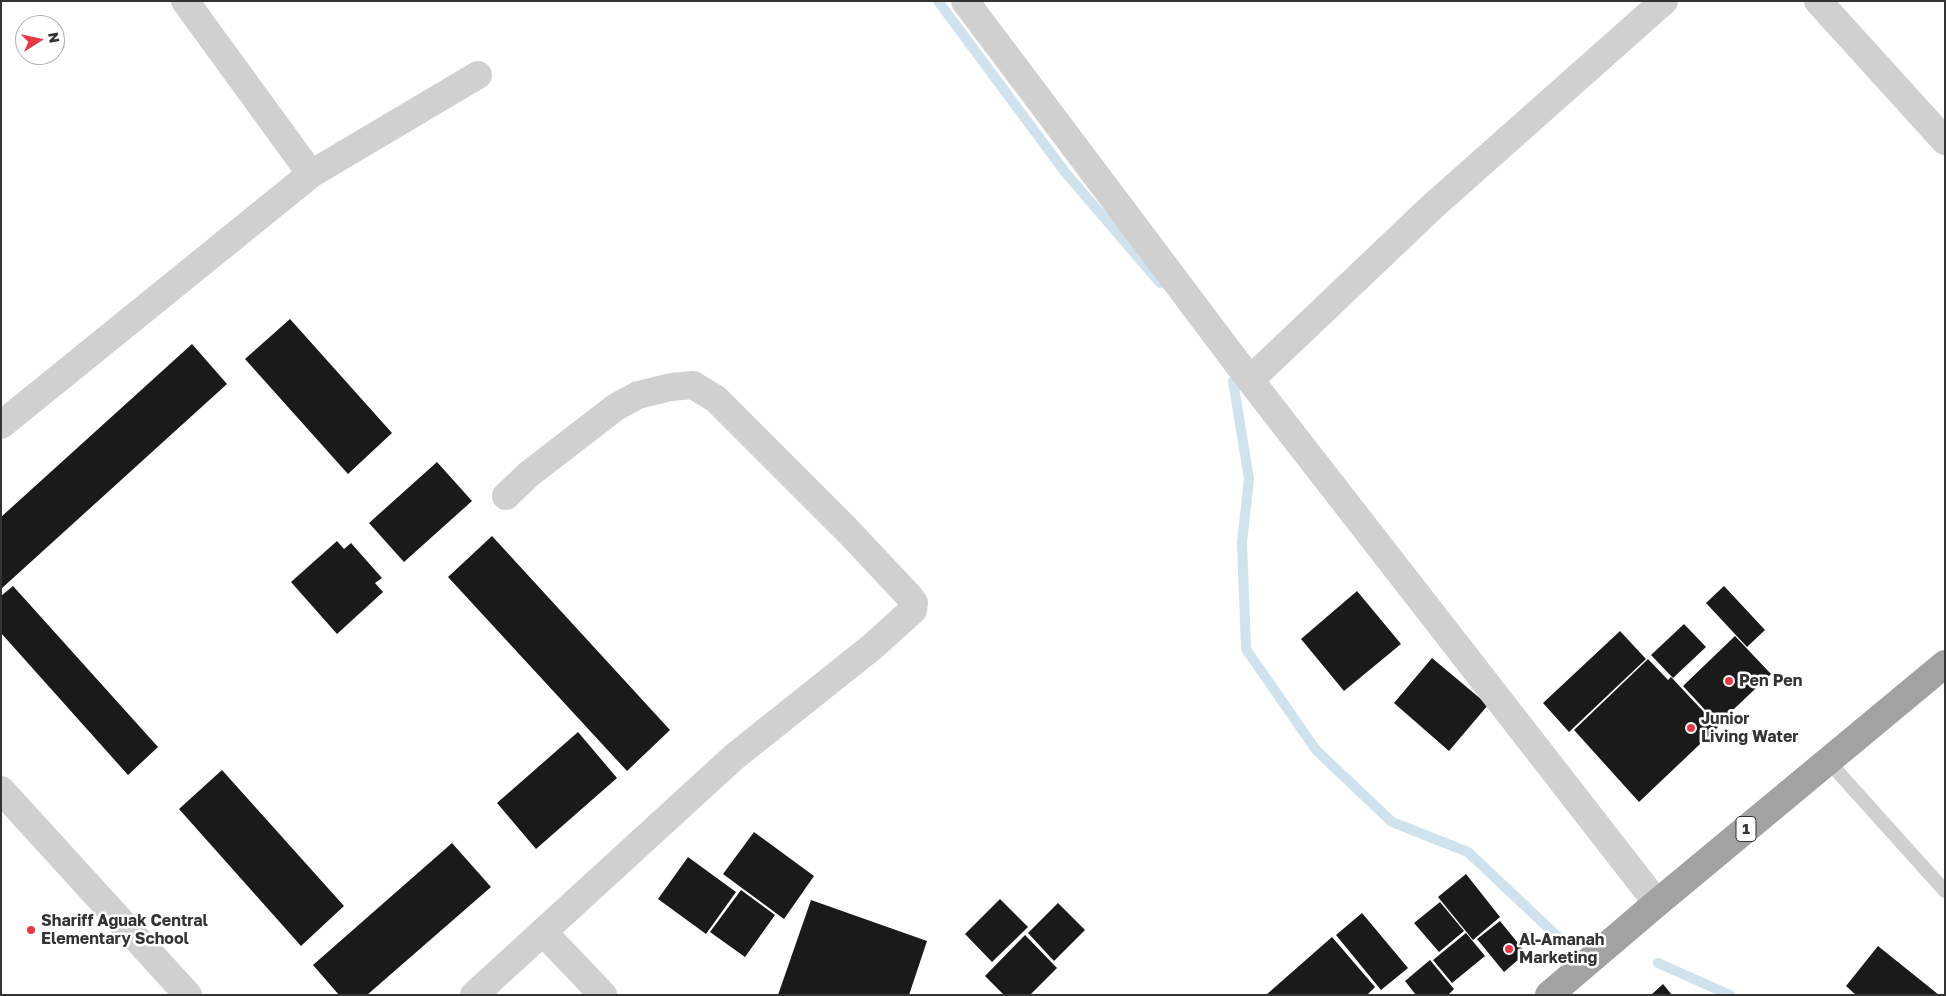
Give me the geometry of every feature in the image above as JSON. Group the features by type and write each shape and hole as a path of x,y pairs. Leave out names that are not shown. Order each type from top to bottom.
{"highway":[{"name":"1","path":"1549,995 1657,902 1945,664"}],"street":[{"path":"185,1 311,174"},
{"path":"965,1 1250,380 1657,902"},
{"path":"1250,380 1433,206 1664,1"},
{"path":"1818,1 1945,141"},
{"path":"1,425 311,174 478,75"},
{"path":"474,995 734,758 872,647 913,610 914,603 847,530 716,398 693,386 671,387 638,395 616,407 530,474 506,496"},
{"path":"1,790 188,995"},
{"path":"544,933 603,995"}],"lane":[{"path":"1828,761 1945,891"}],"building":[{"path":"290,319 392,433 348,474 245,359"},
{"path":"192,344 227,384 1,589 1,517"},
{"path":"437,462 472,501 404,562 369,523"},
{"path":"492,536 670,730 627,771 448,577"},
{"path":"337,541 344,549 351,543 382,578 375,583 383,592 337,634 291,582"},
{"path":"13,586 158,747 128,775 1,633 1,596"},
{"path":"1724,586 1765,630 1747,647 1706,603"},
{"path":"1357,591 1401,644 1344,691 1301,639"},
{"path":"1684,624 1706,647 1673,678 1651,655"},
{"path":"1620,631 1646,659 1569,732 1543,703"},
{"path":"1735,636 1771,674 1718,724 1683,686"},
{"path":"1432,658 1488,705 1449,751 1394,703"},
{"path":"1648,659 1668,680 1671,677 1718,727 1639,802 1574,730"},
{"path":"578,732 617,778 536,849 497,803"},
{"path":"222,770 344,906 301,946 179,809"},
{"path":"754,832 814,876 784,919 723,874"},
{"path":"452,843 491,887 367,995 339,995 313,965"},
{"path":"688,857 736,892 706,934 658,899"},
{"path":"1466,874 1500,917 1473,940 1438,897"},
{"path":"741,890 775,915 745,957 710,932"},
{"path":"1000,899 1028,927 992,962 965,934"},
{"path":"811,900 927,941 909,995 778,995"},
{"path":"1440,902 1464,931 1439,952 1414,923"},
{"path":"1058,903 1085,930 1054,961 1028,933"},
{"path":"1362,913 1408,968 1381,990 1336,935"},
{"path":"1500,921 1526,953 1504,972 1477,939"},
{"path":"1466,933 1485,956 1452,983 1433,960"},
{"path":"1025,935 1057,968 1030,995 1004,995 985,976"},
{"path":"1332,937 1375,987 1367,995 1266,995"},
{"path":"1878,946 1939,995 1856,995 1846,986"},
{"path":"1430,960 1454,989 1448,995 1416,995 1405,981"},
{"path":"1663,984 1672,995 1651,995"}],"waterway":[{"path":"938,1 1065,172 1160,283"},
{"path":"1233,381 1249,479 1242,542 1246,649 1316,750 1392,822 1468,852 1559,938"},
{"path":"1658,963 1730,995"}],"place":[{"name":"Pen Pen","path":"1729,681"},
{"name":"Junior Living Water","path":"1691,728"},
{"name":"Shariff Aguak Central Elementary School","path":"31,930"},
{"name":"Al-Amanah Marketing","path":"1509,949"}]}
